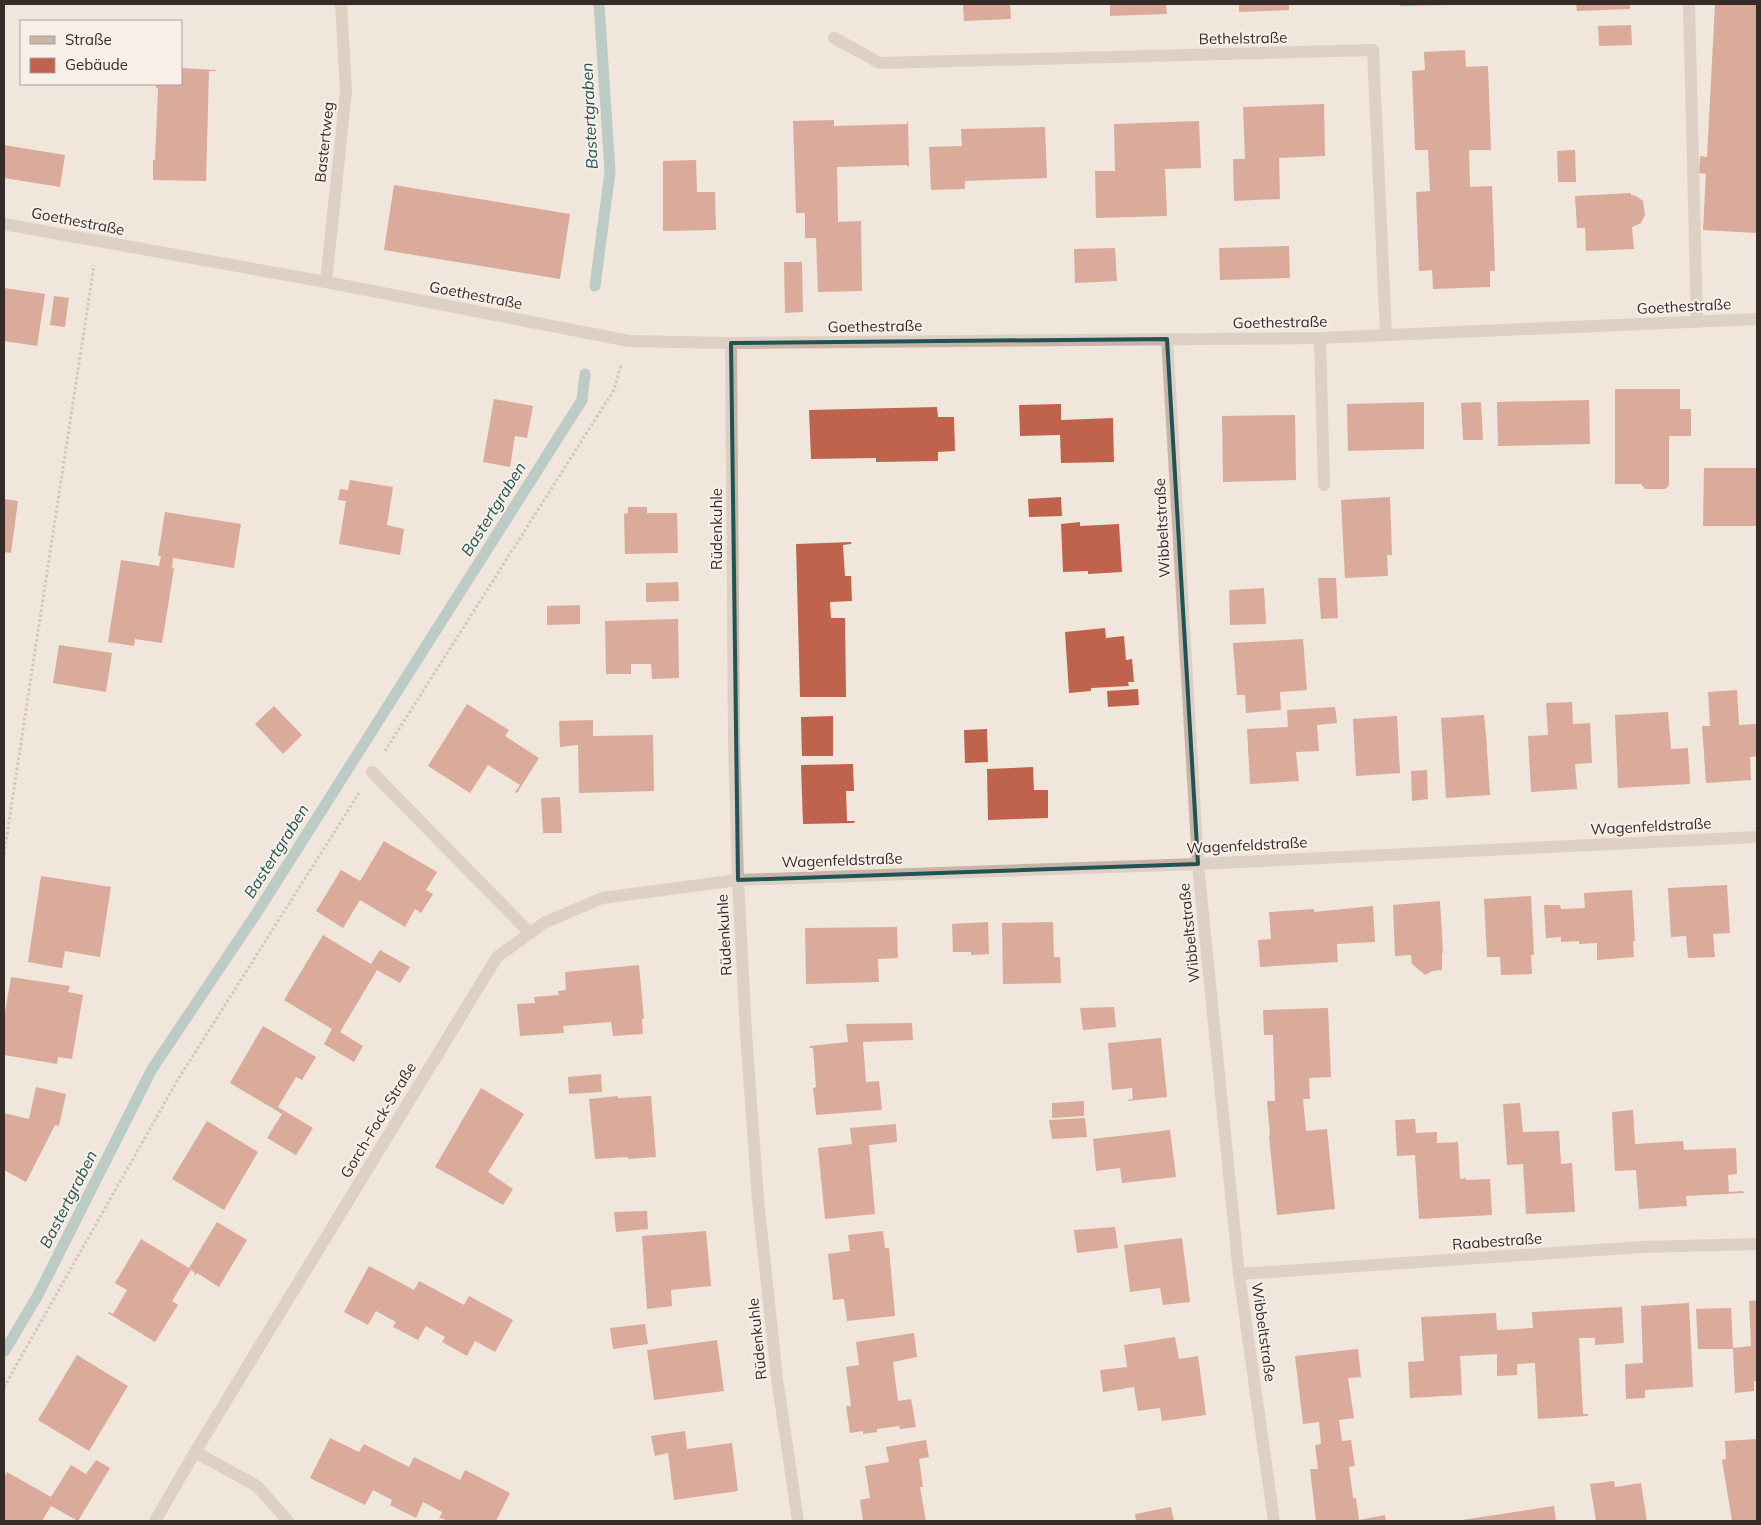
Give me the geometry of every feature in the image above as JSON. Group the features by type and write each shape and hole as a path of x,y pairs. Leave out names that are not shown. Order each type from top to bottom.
{"street":[{"name":"Bastertweg","path":"326,282 346,90 342,4"},
{"path":"1689,4 1697,322"},
{"name":"Bethelstraße","path":"834,38 880,63 1374,50 1386,335"},
{"name":"Goethestraße","path":"4,224 326,282 629,341 731,344 1320,338 1757,319"},
{"path":"1320,338 1324,485"},
{"name":"Wibbeltstraße","path":"1167,339 1198,864 1239,1274 1274,1521"},
{"name":"Rüdenkuhle","path":"731,344 734,740 738,880 746,1033 758,1200 777,1378 798,1521"},
{"path":"372,772 530,933"},
{"name":"Wagenfeldstraße","path":"738,880 1198,864 1757,837"},
{"name":"Gorch-Fock-Straße","path":"155,1521 195,1452 497,957 544,923 602,898 738,880"},
{"name":"Raabestraße","path":"1239,1274 1642,1248 1757,1244"},
{"path":"195,1452 257,1486 288,1521"}],"path":[{"path":"4,854 97,242"},
{"path":"4,1387 177,1081 614,390 629,341"}],"highlighted area":[{"path":"1167,339 1198,864 738,880 731,343"}],"building":[{"path":"963,4 1010,4 1011,19 964,21"},
{"path":"1110,4 1166,4 1167,14 1110,16"},
{"path":"1239,4 1289,4 1289,10 1239,12"},
{"path":"1400,4 1451,4 1451,5 1400,6"},
{"path":"1576,4 1630,4 1630,9 1577,11"},
{"path":"1715,4 1757,4 1757,233 1703,230 1706,174 1699,173 1700,156 1707,157"},
{"path":"1631,25 1632,45 1599,46 1598,26"},
{"path":"1465,50 1466,67 1488,66 1491,150 1469,150 1470,187 1492,186 1495,271 1490,271 1490,287 1433,289 1432,270 1419,271 1416,192 1430,191 1428,150 1415,150 1412,71 1425,70 1424,52"},
{"path":"182,68 216,70 209,71 206,181 153,180 158,88 156,88 156,85 182,85"},
{"path":"1324,104 1325,156 1279,158 1280,199 1234,201 1233,159 1245,159 1243,107"},
{"path":"834,120 834,126 907,124 908,120 909,167 907,165 837,167 838,222 861,221 862,291 818,292 816,238 805,238 805,213 796,213 793,121"},
{"path":"1199,121 1201,168 1165,169 1167,216 1096,218 1095,171 1115,171 1114,124"},
{"path":"1045,127 1047,178 965,181 965,189 931,190 929,147 962,146 961,129"},
{"path":"4,145 65,155 60,187 4,178"},
{"path":"1575,150 1576,182 1558,182 1557,151"},
{"path":"696,160 697,192 715,192 716,230 663,231 663,161"},
{"path":"394,185 570,214 560,279 384,250"},
{"path":"1631,193 1631,195 1643,201 1645,215 1641,223 1632,227 1634,249 1586,251 1585,228 1577,228 1575,196"},
{"path":"1289,246 1290,278 1220,280 1219,248"},
{"path":"1115,248 1117,281 1075,283 1074,249"},
{"path":"784,262 802,262 803,312 785,313"},
{"path":"4,288 45,294 37,346 4,341"},
{"path":"54,296 69,298 65,327 50,325"},
{"path":"1615,389 1680,389 1680,409 1691,409 1691,436 1669,436 1669,485 1665,489 1645,489 1641,484 1615,484"},
{"path":"494,399 533,406 527,438 515,436 510,467 483,462"},
{"path":"1589,400 1590,444 1498,446 1497,402"},
{"path":"1424,402 1424,449 1348,451 1347,404"},
{"path":"1481,402 1483,440 1463,440 1461,403"},
{"path":"1061,404 1061,420 1113,418 1114,462 1061,463 1060,435 1020,436 1019,405"},
{"path":"937,407 938,417 954,417 955,451 938,452 938,461 876,462 876,458 811,459 809,410"},
{"path":"1295,415 1296,480 1223,482 1222,416"},
{"path":"1704,468 1757,468 1757,526 1703,526"},
{"path":"350,480 393,487 387,525 404,529 400,555 339,544 346,501 338,500 340,489 348,490"},
{"path":"1061,497 1062,516 1029,517 1028,499"},
{"path":"1390,497 1392,555 1387,555 1388,576 1345,578 1341,500"},
{"path":"4,499 18,501 11,553 4,552"},
{"path":"628,507 647,507 647,513 677,513 678,553 625,554 624,514 628,513"},
{"path":"165,512 241,524 234,568 173,558 172,568 174,568 162,643 135,639 134,646 108,642 121,560 159,566 161,556 158,556"},
{"path":"1080,522 1080,526 1119,524 1122,572 1088,574 1088,571 1063,572 1061,524"},
{"path":"851,542 851,544 843,545 845,576 851,576 852,601 830,602 831,618 845,618 846,697 800,697 796,544"},
{"path":"1318,578 1336,578 1338,618 1321,619"},
{"path":"678,582 679,601 646,602 646,583"},
{"path":"1264,588 1266,624 1230,625 1229,590"},
{"path":"580,605 580,624 547,625 547,606"},
{"path":"678,619 679,678 652,679 651,664 631,664 631,674 606,674 605,621"},
{"path":"1105,628 1106,638 1124,636 1126,660 1132,659 1134,682 1128,682 1129,686 1091,688 1091,691 1069,693 1065,632"},
{"path":"1303,639 1307,690 1280,692 1281,710 1246,713 1245,695 1237,695 1233,643"},
{"path":"59,645 112,653 106,692 53,683"},
{"path":"1138,689 1139,705 1108,707 1107,691"},
{"path":"1737,690 1739,725 1757,724 1757,756 1750,757 1751,780 1706,783 1702,726 1710,726 1708,692"},
{"path":"1572,702 1573,724 1590,723 1592,763 1575,764 1577,789 1531,792 1528,736 1548,735 1546,703"},
{"path":"467,704 509,730 505,736 539,758 517,793 515,792 520,785 488,765 470,793 428,766"},
{"path":"274,706 302,735 283,754 255,724"},
{"path":"1335,707 1337,723 1317,725 1319,751 1296,752 1299,781 1250,784 1247,729 1288,727 1287,710"},
{"path":"1668,712 1671,749 1688,748 1690,784 1618,788 1615,715"},
{"path":"1484,715 1490,795 1446,798 1441,718"},
{"path":"833,716 833,756 802,756 801,717"},
{"path":"1397,716 1400,773 1356,776 1353,719"},
{"path":"593,720 593,736 653,735 654,791 579,793 578,745 560,747 559,721"},
{"path":"987,729 988,762 965,763 964,730"},
{"path":"853,764 854,791 846,791 847,821 855,821 854,823 803,824 801,765"},
{"path":"1033,767 1034,790 1048,790 1048,818 988,820 987,769"},
{"path":"1427,770 1428,799 1412,801 1411,771"},
{"path":"560,797 562,833 543,833 541,798"},
{"path":"384,841 437,872 426,890 433,894 421,913 415,909 405,927 360,900 343,928 316,911 341,870 360,881"},
{"path":"41,876 111,887 100,957 65,951 62,968 28,962"},
{"path":"1727,885 1730,933 1713,934 1715,957 1688,958 1686,936 1671,937 1668,888"},
{"path":"1632,890 1634,957 1597,960 1597,943 1579,944 1579,941 1561,942 1561,937 1546,938 1544,905 1560,905 1561,909 1585,908 1584,893"},
{"path":"1531,896 1534,955 1531,955 1532,974 1501,975 1500,957 1487,957 1484,899"},
{"path":"1440,901 1442,970 1432,971 1425,975 1412,964 1411,955 1395,956 1393,905"},
{"path":"1373,906 1375,942 1337,944 1338,962 1260,967 1258,940 1271,939 1269,912 1314,909 1314,912"},
{"path":"988,922 989,954 971,955 971,952 953,952 952,924"},
{"path":"1053,922 1054,957 1060,957 1061,983 1003,984 1002,923"},
{"path":"897,927 898,958 878,959 879,982 806,984 805,928"},
{"path":"323,935 371,964 380,950 410,967 400,983 377,970 340,1032 363,1046 354,1062 324,1044 332,1029 284,1000"},
{"path":"639,965 644,1019 642,1019 643,1034 613,1036 611,1022 563,1026 564,1033 520,1036 517,1004 535,1003 534,997 559,995 558,991 566,990 565,972"},
{"path":"11,977 70,986 68,992 83,995 72,1059 58,1057 57,1064 4,1055 4,1019"},
{"path":"1114,1007 1116,1027 1083,1030 1080,1008"},
{"path":"1328,1008 1331,1077 1309,1078 1310,1099 1303,1099 1306,1131 1327,1129 1335,1209 1277,1215 1267,1101 1275,1101 1273,1035 1264,1035 1263,1010"},
{"path":"912,1023 913,1040 863,1042 866,1082 879,1081 882,1110 816,1115 813,1088 816,1087 813,1048 809,1048 810,1046 848,1042 846,1024"},
{"path":"263,1026 316,1057 302,1080 296,1077 278,1107 313,1128 296,1155 267,1138 282,1114 230,1083"},
{"path":"1161,1038 1167,1097 1128,1101 1133,1099 1132,1088 1112,1090 1108,1043"},
{"path":"601,1074 602,1092 569,1094 568,1077"},
{"path":"36,1087 66,1094 59,1126 55,1125 26,1182 4,1170 4,1113 29,1119"},
{"path":"481,1088 524,1114 488,1172 513,1189 503,1205 435,1167"},
{"path":"618,1096 618,1098 651,1096 656,1157 595,1159 589,1099"},
{"path":"1084,1101 1084,1116 1052,1118 1052,1103"},
{"path":"1520,1103 1523,1132 1559,1131 1561,1164 1572,1163 1575,1212 1526,1214 1523,1164 1507,1165 1503,1104"},
{"path":"1633,1110 1635,1144 1683,1141 1684,1150 1736,1148 1737,1174 1728,1175 1729,1192 1743,1191 1744,1193 1686,1196 1687,1206 1639,1209 1636,1170 1615,1171 1612,1112"},
{"path":"1085,1118 1087,1137 1052,1139 1049,1120"},
{"path":"1415,1119 1416,1133 1437,1132 1437,1143 1458,1142 1460,1179 1490,1179 1492,1215 1419,1219 1415,1155 1397,1156 1395,1120"},
{"path":"207,1121 258,1152 224,1210 172,1179"},
{"path":"896,1124 897,1142 869,1145 875,1214 825,1219 818,1148 852,1144 850,1128"},
{"path":"1170,1130 1176,1177 1122,1183 1120,1168 1096,1171 1093,1139"},
{"path":"647,1211 648,1229 616,1232 614,1212"},
{"path":"217,1222 247,1240 219,1287 197,1273 194,1277 195,1273 191,1270 172,1301 178,1305 155,1342 108,1313 113,1314 127,1290 115,1283 141,1239 189,1268"},
{"path":"1115,1227 1118,1248 1077,1253 1074,1230"},
{"path":"706,1231 711,1286 671,1290 672,1306 647,1309 642,1236"},
{"path":"883,1231 885,1248 889,1248 895,1316 847,1321 844,1299 833,1300 828,1254 850,1251 848,1235"},
{"path":"1182,1238 1190,1302 1163,1305 1160,1288 1130,1292 1124,1245"},
{"path":"369,1266 414,1290 419,1281 464,1305 469,1296 513,1320 495,1352 475,1341 467,1356 442,1342 445,1337 426,1326 418,1340 393,1327 396,1322 376,1311 368,1325 344,1312"},
{"path":"1757,1300 1757,1381 1754,1381 1754,1391 1735,1393 1733,1349 1698,1349 1696,1309 1731,1308 1733,1348 1751,1346 1749,1301"},
{"path":"1689,1303 1693,1387 1645,1390 1645,1398 1626,1399 1625,1364 1643,1363 1641,1306"},
{"path":"1622,1307 1624,1343 1595,1345 1595,1338 1579,1338 1583,1414 1588,1414 1588,1416 1538,1419 1535,1363 1517,1364 1517,1375 1497,1376 1497,1354 1460,1356 1462,1395 1410,1398 1408,1362 1424,1361 1421,1317 1496,1313 1497,1330 1533,1328 1532,1312"},
{"path":"645,1324 648,1344 613,1349 610,1328"},
{"path":"914,1333 917,1357 893,1362 898,1401 911,1399 916,1427 900,1429 899,1426 877,1429 877,1432 863,1434 863,1431 850,1433 846,1406 851,1406 846,1367 859,1365 856,1342"},
{"path":"1175,1337 1179,1359 1198,1356 1206,1415 1162,1421 1160,1408 1138,1411 1134,1387 1103,1392 1100,1370 1127,1367 1124,1345"},
{"path":"717,1340 724,1391 654,1400 647,1350"},
{"path":"1358,1349 1361,1377 1348,1378 1354,1418 1339,1420 1342,1441 1351,1440 1355,1466 1349,1467 1353,1498 1356,1498 1359,1520 1385,1515 1386,1521 1316,1521 1310,1469 1318,1469 1315,1445 1321,1444 1319,1422 1303,1424 1295,1356"},
{"path":"77,1355 128,1386 89,1451 38,1420"},
{"path":"685,1431 687,1449 732,1443 738,1491 674,1500 668,1453 655,1456 651,1436"},
{"path":"330,1438 359,1452 364,1444 409,1467 414,1457 460,1480 465,1470 510,1493 496,1521 448,1521 439,1519 442,1512 423,1502 416,1518 390,1505 392,1500 373,1490 365,1505 310,1478"},
{"path":"1757,1439 1757,1521 1732,1521 1722,1460 1726,1459 1725,1441"},
{"path":"926,1440 929,1457 919,1459 923,1487 920,1487 926,1521 863,1521 860,1500 870,1498 865,1466 889,1462 886,1447"},
{"path":"96,1460 110,1468 78,1521 51,1506 42,1521 4,1521 4,1478 7,1472 51,1497 71,1465 86,1474"},
{"path":"1614,1481 1615,1487 1641,1483 1647,1521 1596,1521 1590,1484"},
{"path":"1554,1506 1556,1521 1462,1521 1462,1520"},
{"path":"1171,1507 1174,1521 1136,1521 1135,1514"}],"waterway":[{"name":"Bastertgraben","path":"595,286 610,172 599,4"},
{"name":"Bastertgraben","path":"4,1352 38,1295 152,1069 256,914 582,400 585,374"}]}
